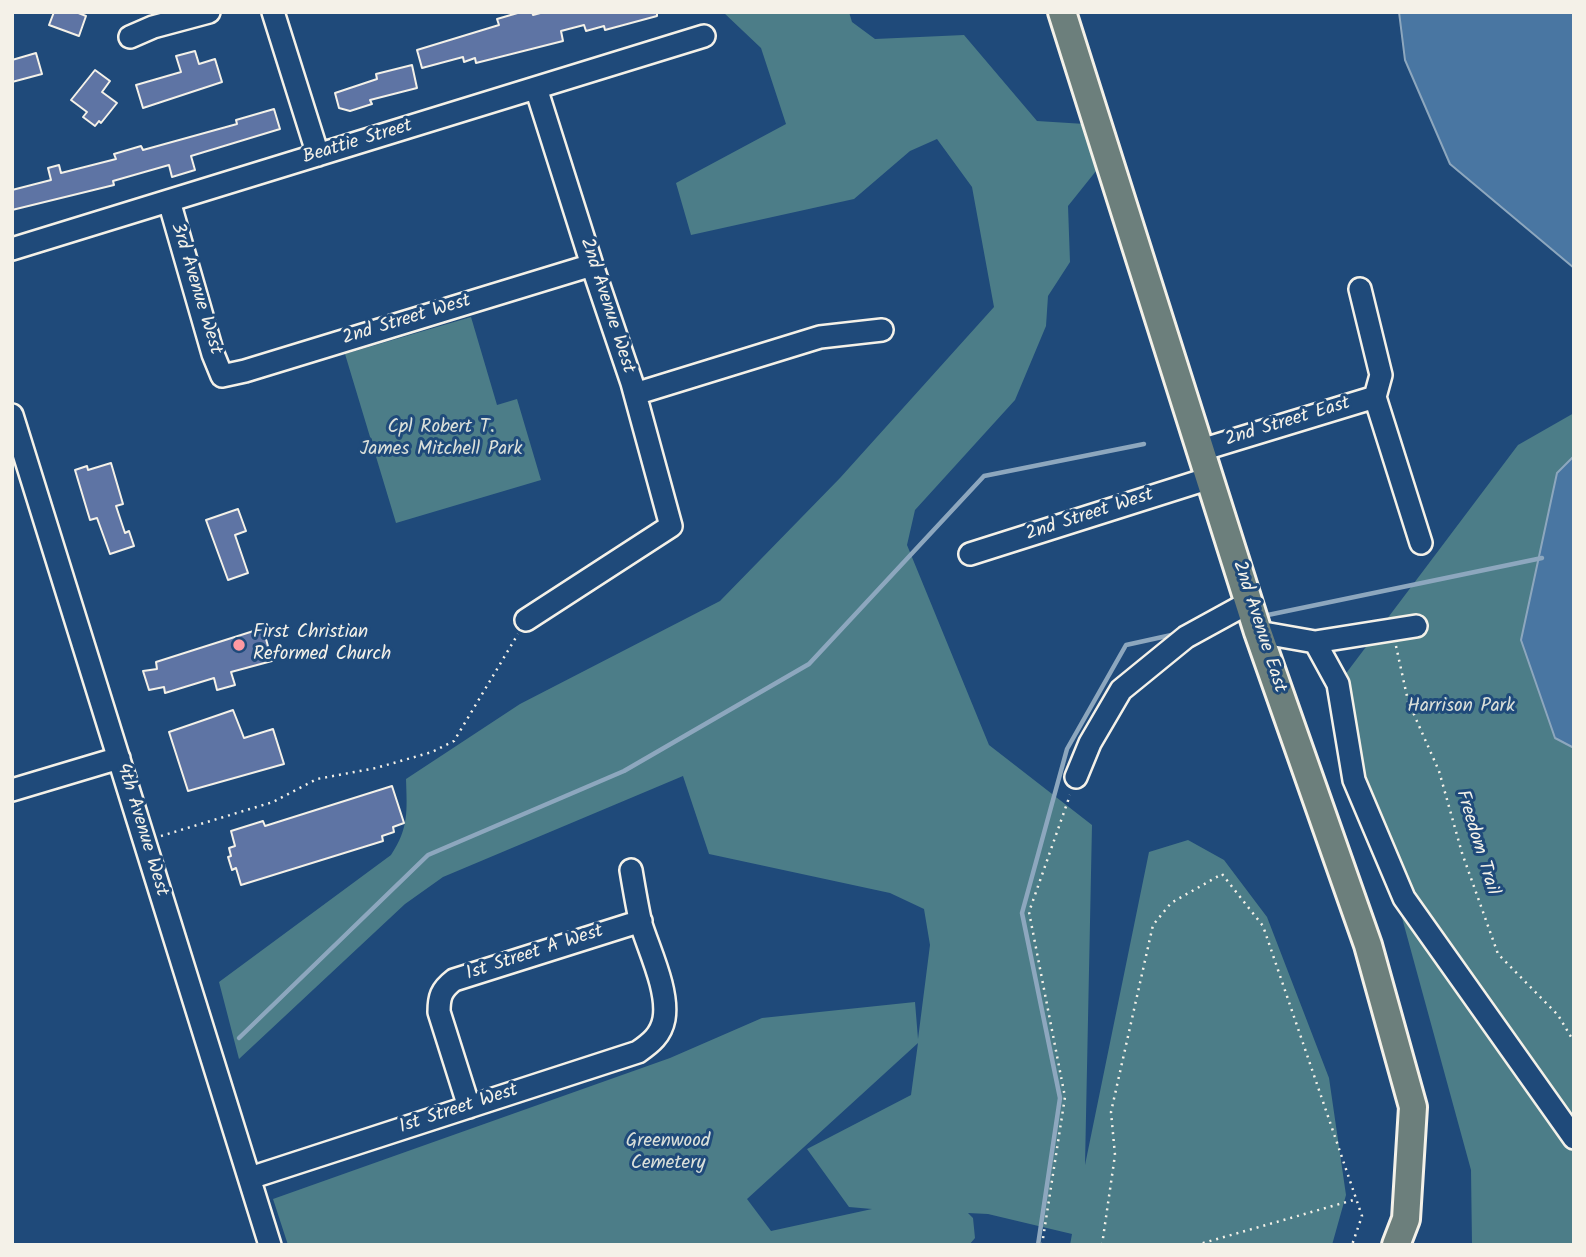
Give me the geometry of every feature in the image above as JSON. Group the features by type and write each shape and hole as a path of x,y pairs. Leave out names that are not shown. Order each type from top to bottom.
{"main road":[{"name":"2nd Avenue East","path":"1062,12 1248,603 1368,945 1413,1107 1406,1219 1396,1245"}],"street":[{"path":"130,37 153,27 209,12"},
{"path":"273,12 318,155"},
{"name":"Beattie Street","path":"12,249 704,36"},
{"name":"2nd Avenue West","path":"526,620 671,527 635,394 536,88"},
{"name":"3rd Avenue West","path":"169,201 213,354 222,376"},
{"name":"2nd Street West","path":"222,376 592,265"},
{"path":"1360,289 1381,375 1375,397 1421,543"},
{"path":"635,394 820,337 882,330"},
{"name":"2nd Street East","path":"1201,450 1375,397"},
{"name":"4th Avenue West","path":"12,415 271,1245"},
{"name":"2nd Street West","path":"970,555 1210,478"},
{"path":"1076,777 1090,743 1121,690 1186,637 1248,603"},
{"path":"1258,632 1315,642 1416,626"},
{"path":"1315,642 1338,684 1354,780 1404,898 1574,1138"},
{"path":"12,790 119,758"},
{"path":"631,870 640,921"},
{"name":"1st Street West","path":"250,1178 638,1052 653,1042 660,1031 664,1016 662,990 640,921"},
{"name":"1st Street A West","path":"469,1107 439,1012 439,999 443,988 454,980 640,921"}],"path":[{"path":"145,841 273,802 317,779 376,768 432,752 454,741 526,620"},
{"name":"Freedom Trail","path":"1393,629 1408,701 1439,771 1462,853 1498,954 1558,1015 1574,1041"},
{"path":"1042,1245 1065,1097 1029,912 1076,777"},
{"path":"1102,1245 1115,1155 1111,1112 1153,925 1171,903 1222,874 1263,926 1362,1216 1352,1245"},
{"path":"1196,1245 1356,1199"}],"green space":[{"name":"Greenwood Cemetery","path":"723,12 849,12 852,22 875,39 964,35 1037,121 1085,124 1096,171 1068,206 1070,262 1048,296 1046,326 1015,400 915,510 907,545 989,745 1092,825 1085,1165 1149,852 1188,840 1224,860 1267,917 1329,1078 1346,1195 1332,1245 1070,1245 1072,1234 988,1214 968,1213 973,1218 975,1238 969,1245 288,1245 273,1199 670,1058 762,1018 915,1002 918,1039 930,945 924,909 890,893 709,854 683,776 443,877 405,904 239,1059 219,982 391,855 404,828 406,779 520,704 720,601 840,478 994,307 972,187 937,139 910,151 854,199 691,235 676,183 786,124 761,48","holes":["918,1043 911,1095 807,1149 849,1207 872,1209 771,1231 747,1199"]},
{"name":"Cpl Robert T. James Mitchell Park","path":"471,317 497,405 517,399 541,480 396,523 345,354"},
{"name":"Harrison Park","path":"1574,413 1574,1245 1472,1245 1471,1170 1338,684 1518,445"}],"water":[{"path":"1399,12 1574,12 1574,268 1450,164 1405,60"},
{"path":"1574,456 1574,748 1555,738 1521,640 1557,473"}],"building":[{"path":"54,12 76,12 86,16 79,36 49,25"},
{"path":"521,12 532,12 533,15 544,12 657,12 657,16 605,30 604,26 586,31 584,25 561,31 563,41 476,63 475,58 464,62 463,57 422,68 417,50 499,25 497,19"},
{"path":"195,51 199,64 215,59 222,82 143,108 136,85 181,72 176,56"},
{"path":"36,53 42,74 12,82 12,60"},
{"path":"412,65 417,88 370,100 372,104 350,111 339,108 335,93 377,79 376,74"},
{"path":"95,70 110,81 102,92 117,103 101,123 99,121 95,126 83,117 87,112 71,100"},
{"path":"274,109 280,129 191,156 195,170 172,177 169,165 113,181 114,185 12,210 12,190 51,180 48,168 59,165 61,173 116,159 114,154 141,146 143,150 237,124 236,120"},
{"path":"111,463 123,504 116,506 125,533 129,531 134,546 110,554 97,518 90,520 75,470 87,466 88,470"},
{"path":"238,509 246,531 235,535 248,573 228,580 206,520"},
{"name":"First Christian Reformed Church","path":"263,628 272,661 231,672 235,685 217,690 214,678 165,693 164,687 149,690 143,671 157,669 156,662"},
{"path":"233,710 244,738 273,729 284,764 188,791 169,732"},
{"path":"392,786 404,823 393,827 394,832 382,836 383,841 241,885 236,868 232,870 228,857 231,856 229,848 235,846 231,831 263,821 265,826"}],"waterway":[{"path":"239,1038 428,855 624,771 809,664 984,476 1144,444"},
{"path":"1263,616 1542,558"},
{"path":"1038,1245 1060,1098 1022,913 1067,749 1126,645 1176,634"}],"place":[{"name":"First Christian Reformed Church","path":"239,645"}]}
